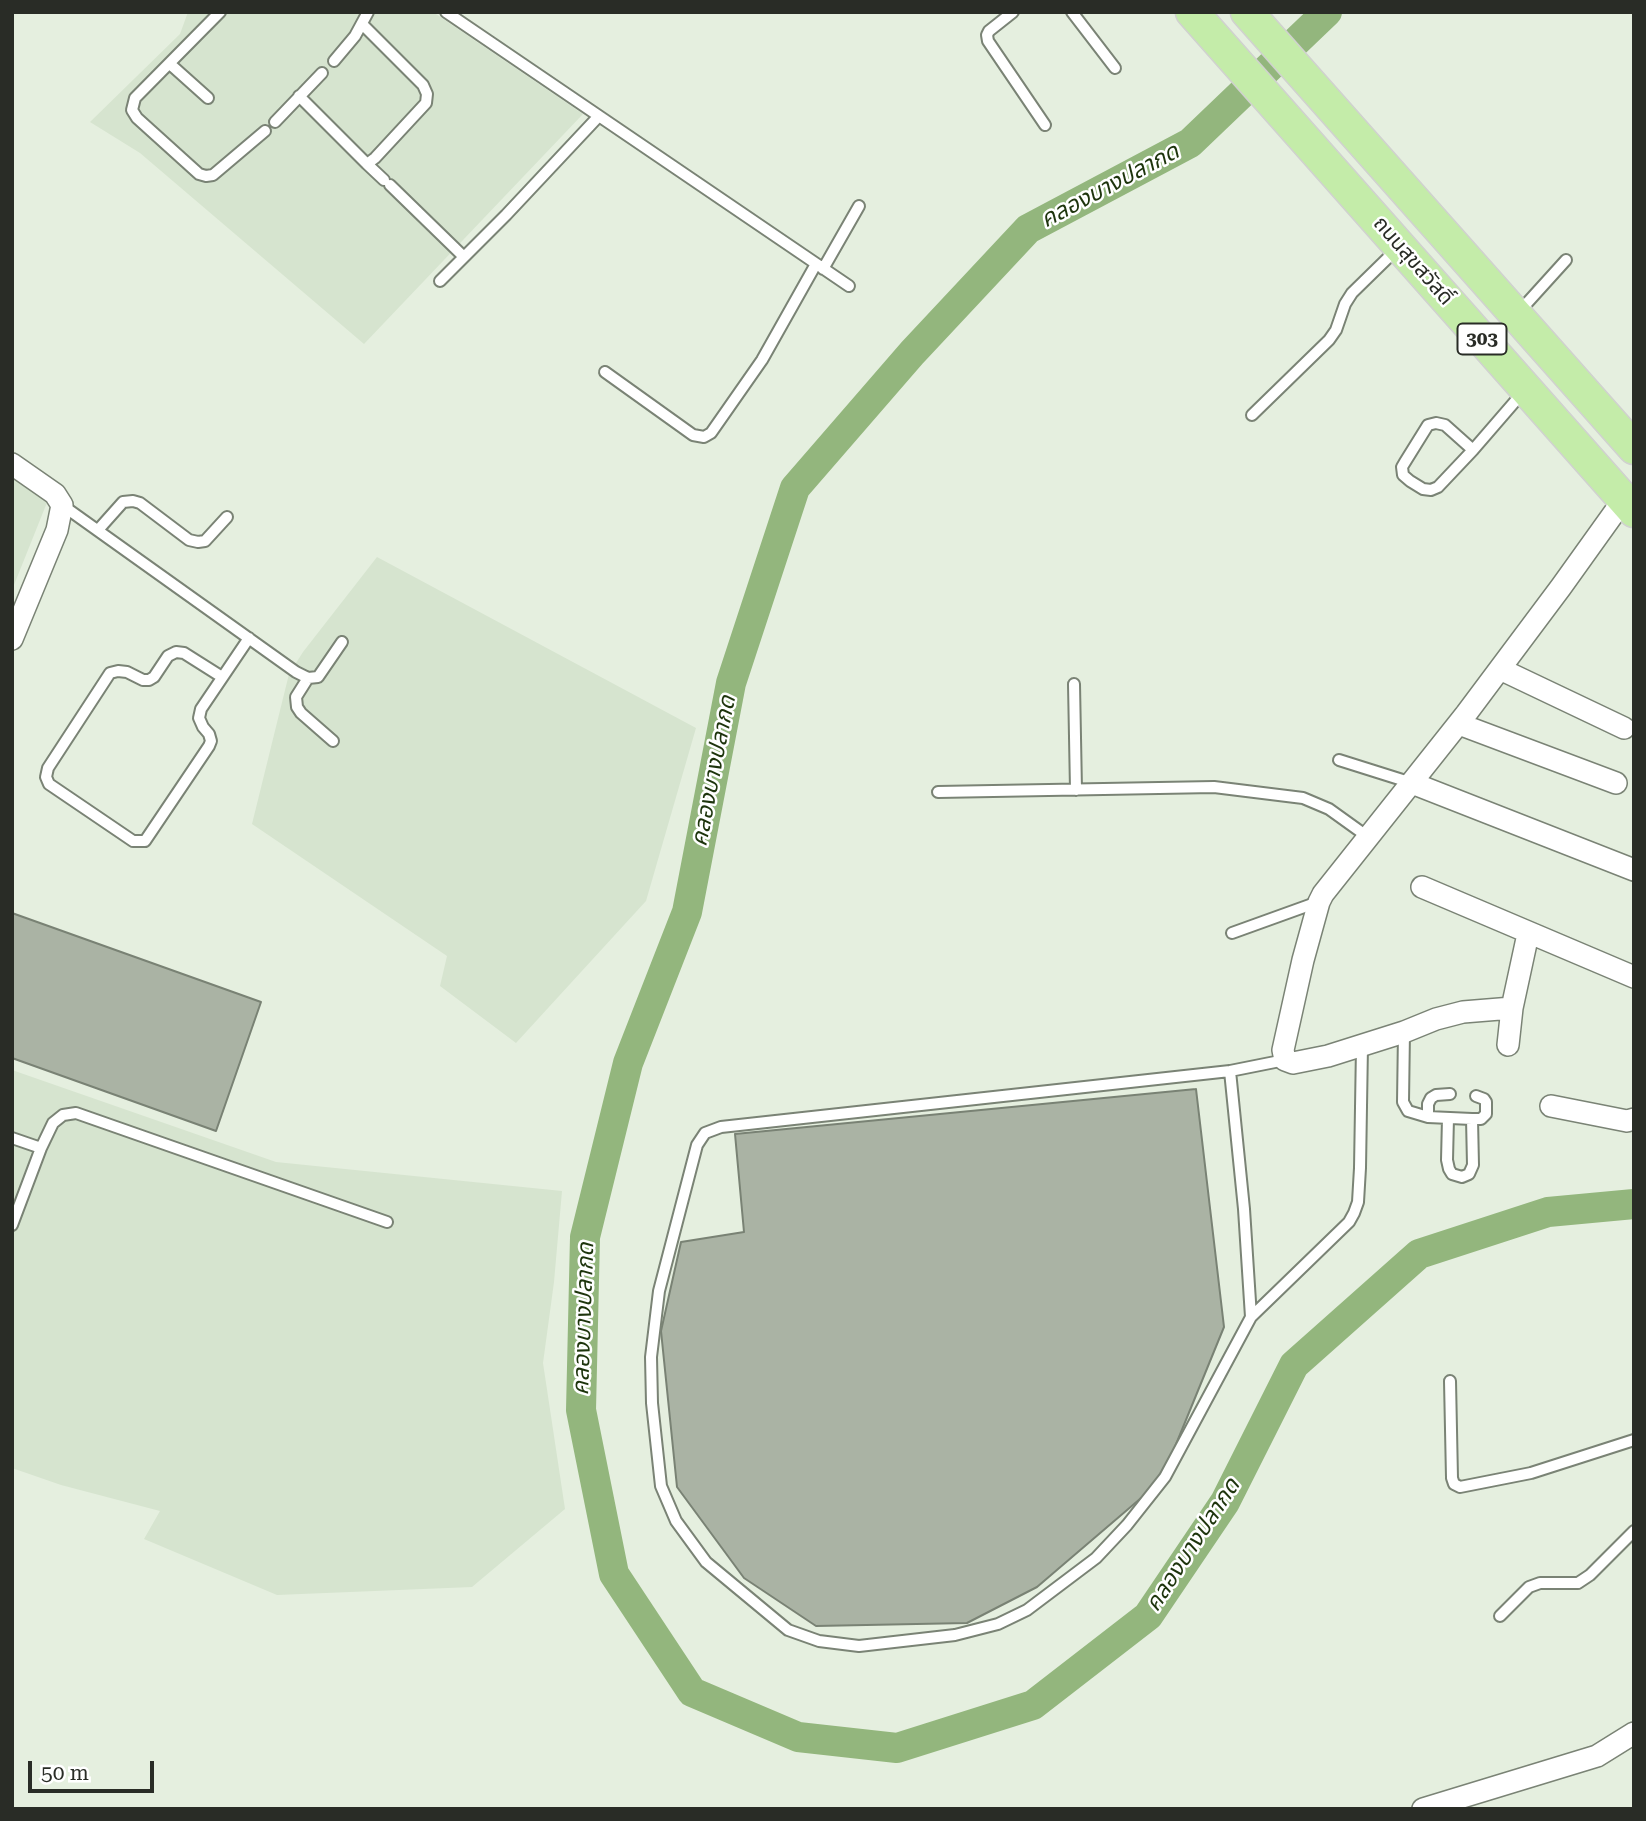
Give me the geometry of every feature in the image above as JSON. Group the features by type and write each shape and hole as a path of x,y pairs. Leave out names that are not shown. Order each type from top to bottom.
{"main road":[{"name":"ถนนสุขสวัสดิ์","path":"1192,12 1629,505"},
{"name":"ถนนสุขสวัสดิ์","path":"1247,12 1633,444"}],"street":[{"path":"12,464 55,494 62,505 57,530 17,613 12,639"},
{"path":"1512,1009 1463,1012 1363,1046 1308,1061 1293,1063 1285,1060 1283,1050 1300,973 1319,902 1329,885 1459,724 1561,587 1629,505"},
{"path":"1500,669 1623,728"},
{"path":"1459,724 1616,783"},
{"path":"1412,783 1634,870"},
{"path":"1422,887 1634,977"},
{"path":"1508,1045 1512,1009 1528,934"},
{"path":"1551,1106 1627,1121 1634,1119"},
{"path":"1423,1809 1597,1756 1634,1733"}],"lane":[{"path":"220,12 135,98 132,110 137,118 199,174 206,176 213,175 265,131"},
{"path":"334,61 355,36 368,12"},
{"path":"446,12 849,286"},
{"path":"1013,12 989,31 988,41 1045,125"},
{"path":"1072,12 1115,68"},
{"path":"362,24 423,85 427,94 426,103 367,164"},
{"path":"170,64 208,99"},
{"path":"275,122 322,73"},
{"path":"299,96 464,257"},
{"path":"440,281 598,117"},
{"path":"606,372 693,435 704,437 711,433 762,360 859,206"},
{"path":"1252,415 1329,340 1352,293 1400,246"},
{"path":"1516,315 1566,260"},
{"path":"1473,450 1445,425 1428,425 1402,467 1404,475 1417,485 1431,490 1438,487 1473,450 1526,389"},
{"path":"98,530 123,502 140,503 189,540 198,542 205,541 227,517"},
{"path":"62,505 307,678 318,677 342,642"},
{"path":"222,677 184,653 176,652 168,656 149,680 127,672 110,673 48,768 46,776 50,784 134,841 145,841 209,746 209,734 199,718 201,709 249,638"},
{"path":"307,678 296,697 297,707 333,741"},
{"path":"1074,684 1076,790"},
{"path":"1339,760 1412,783"},
{"path":"938,792 1214,787 1303,798 1329,809 1368,837"},
{"path":"1232,933 1319,902"},
{"path":"1404,1032 1404,1102 1408,1111 1428,1117 1481,1118 1486,1114 1485,1099 1476,1096"},
{"path":"1285,1060 1230,1071 721,1127 705,1133 697,1144 659,1291 652,1357 652,1403 661,1486 676,1521 706,1562 788,1630 819,1642 859,1646 955,1634 998,1624 1027,1609 1096,1558 1127,1525 1165,1476 1251,1317 1349,1222 1354,1213 1358,1202 1360,1168 1363,1046"},
{"path":"1230,1071 1244,1209 1251,1317"},
{"path":"1428,1117 1431,1098 1450,1094"},
{"path":"12,1226 53,1123 63,1115 76,1113 387,1222"},
{"path":"1448,1118 1449,1169 1452,1174 1462,1177 1469,1174 1473,1165 1472,1118"},
{"path":"12,1138 41,1148"},
{"path":"12,1189 24,1194"},
{"path":"1450,1381 1452,1478 1454,1484 1460,1487 1531,1474 1634,1440"},
{"path":"1500,1616 1530,1587 1540,1583 1578,1583 1590,1576 1634,1531"}],"shaded area":[{"path":"188,12 433,12 583,114 364,344 140,153 90,122 180,34"},
{"path":"12,469 50,495 12,590"},
{"path":"377,557 696,728 646,901 516,1043 440,986 447,956 252,824 289,674"},
{"path":"12,1070 276,1162 562,1191 543,1363 565,1509 472,1587 277,1595 144,1539 160,1511 61,1485 12,1468"}],"building":[{"path":"12,913 261,1002 216,1131 12,1058"},
{"path":"1196,1089 1224,1327 1161,1481 1037,1587 967,1623 816,1626 744,1578 677,1487 661,1331 681,1242 744,1232 735,1134"}],"waterway":[{"name":"คลองบางปลากด","path":"1327,12 1190,143 1028,229 912,353 795,488 731,683 687,912 628,1063 585,1237 581,1410 614,1574 692,1692 798,1737 897,1748 1033,1705 1148,1616 1225,1502 1294,1365 1419,1254 1548,1212 1634,1204"}]}
